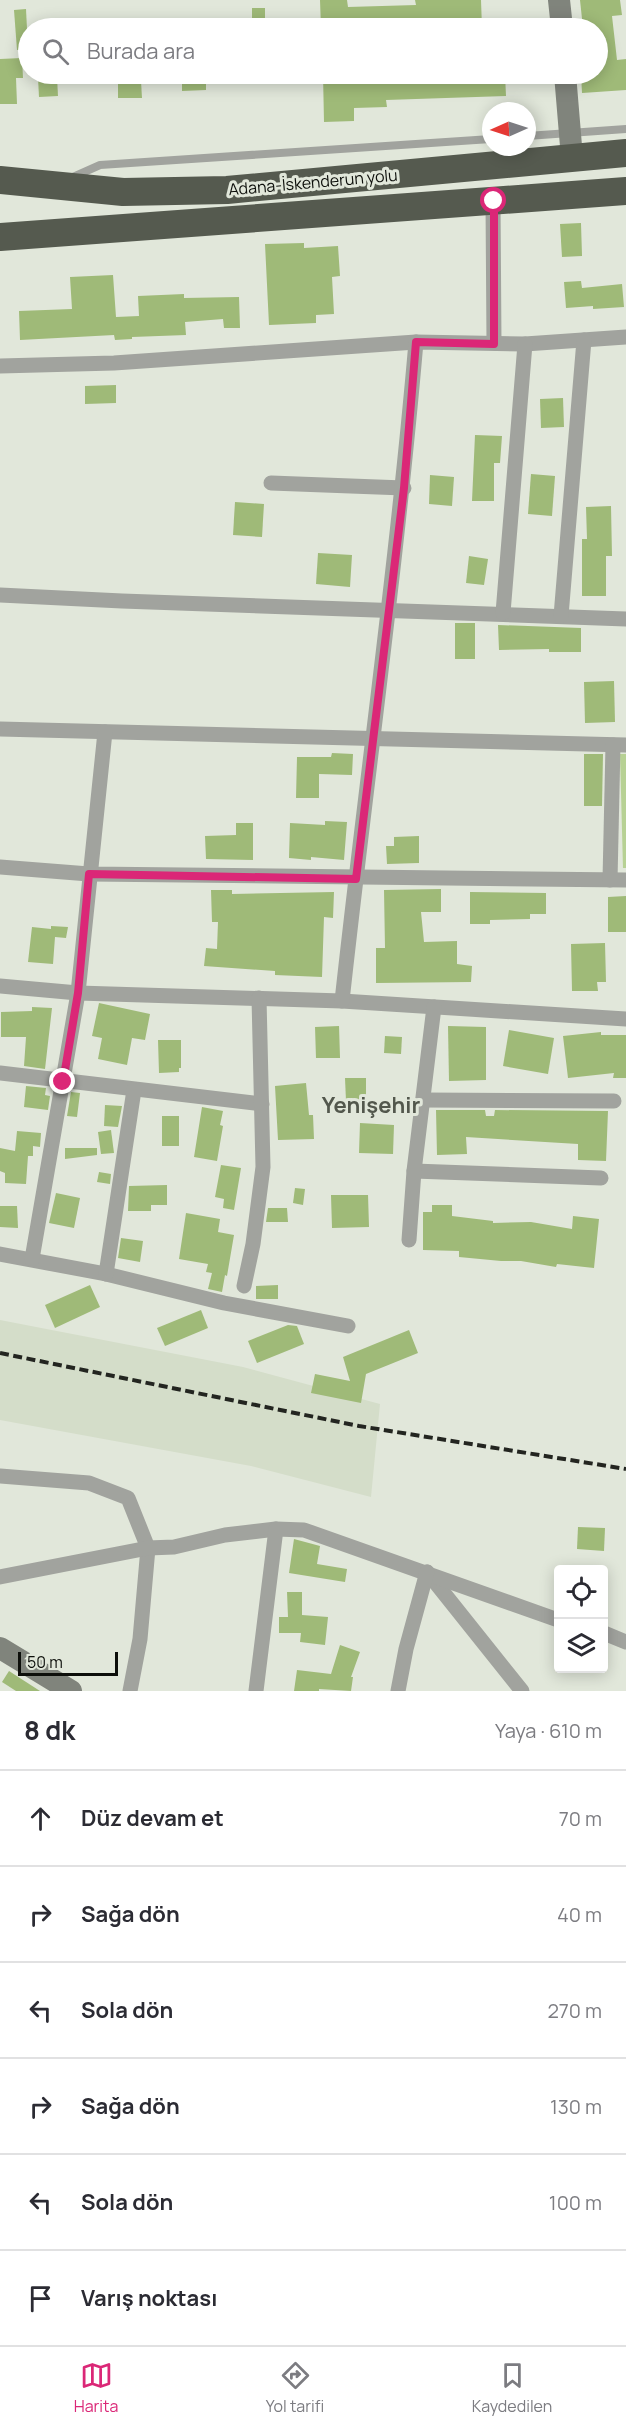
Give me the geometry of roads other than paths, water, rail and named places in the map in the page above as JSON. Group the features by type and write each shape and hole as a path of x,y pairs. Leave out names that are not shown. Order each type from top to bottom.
{"highway":[{"name":"Adana-İskenderun yolu","path":"0,180 123,192 227,190 571,146 626,153"},
{"path":"0,237 626,191"}],"street":[{"path":"559,0 561,18"},
{"path":"566,84 571,146"},
{"path":"494,201 494,344"},
{"path":"0,366 114,363 416,342 525,344 626,337"},
{"path":"561,616 584,340"},
{"path":"342,1001 404,488 416,342"},
{"path":"502,613 525,344"},
{"path":"271,483 404,488"},
{"path":"0,595 122,602 502,613 626,619"},
{"path":"0,729 620,745 610,880"},
{"path":"32,1259 78,993 105,732"},
{"path":"0,867 89,874 356,879 626,880"},
{"path":"0,986 78,993 342,1001 626,1019"},
{"path":"244,1286 253,1244 263,1167 260,998"},
{"path":"409,1240 414,1171 434,1007"},
{"path":"0,1073 262,1104"},
{"path":"106,1274 134,1090"},
{"path":"423,1100 614,1101"},
{"path":"414,1171 601,1178"},
{"path":"0,1254 106,1274 224,1303 348,1326"},
{"path":"0,1476 89,1483 128,1498 148,1548 140,1639 130,1691"},
{"path":"256,1691 276,1529"},
{"path":"0,1577 148,1548 174,1547 225,1535 276,1529 304,1530 428,1572 555,1619"},
{"path":"398,1691 406,1649 428,1572"},
{"path":"428,1572 522,1691"},
{"path":"608,1635 626,1642"},
{"path":"0,1648 71,1691"}],"lane":[{"path":"536,138 571,146 626,129"},
{"path":"53,185 100,165 482,140"}],"railway":[{"path":"0,1353 359,1426 626,1469"}],"district":[{"name":"Yenişehir","path":"371,1105"}]}
